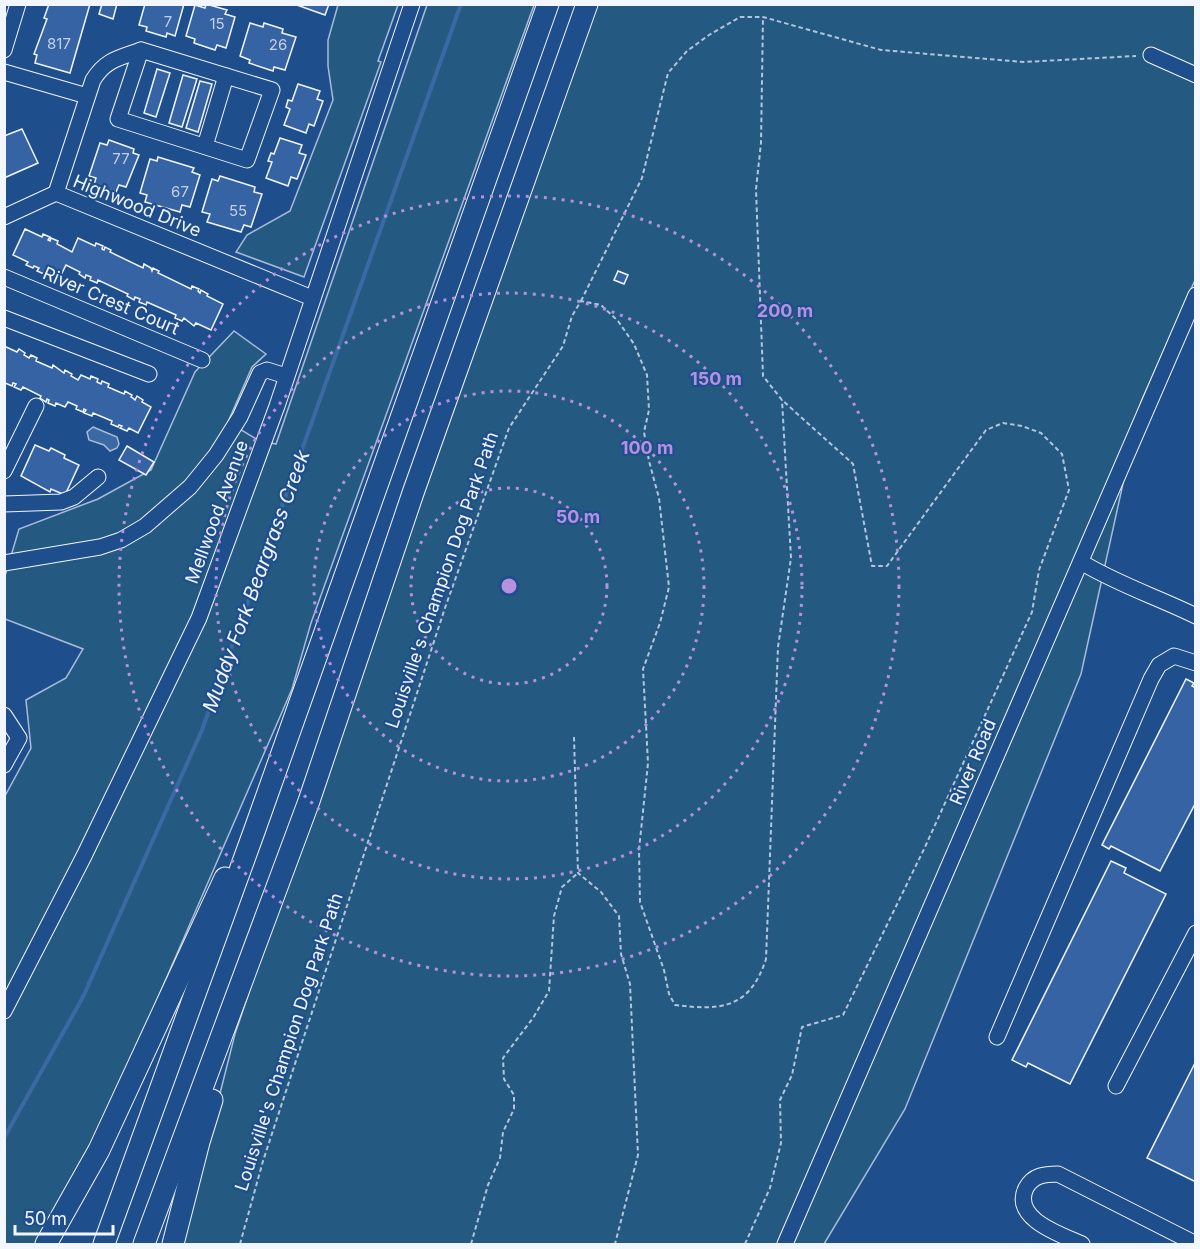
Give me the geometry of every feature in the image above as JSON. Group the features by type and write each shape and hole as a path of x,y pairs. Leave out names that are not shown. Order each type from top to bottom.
{"highway":[{"path":"104,1245 255,829 548,4"},
{"path":"173,1245 202,1131 236,1034 309,801 413,493 587,4"},
{"path":"144,1245 309,801"},
{"path":"46,1245 99,1150 220,886 255,829"}],"street":[{"path":"4,50 18,4"},
{"name":"Mellwood Avenue","path":"4,1011 84,855 199,618 286,376 412,4"},
{"path":"141,50 272,90 247,160 118,119 141,50"},
{"name":"Highwood Drive","path":"141,50 110,61 100,69 87,96 56,193 312,298"},
{"path":"1151,55 1196,75"},
{"path":"4,72 87,96"},
{"path":"205,146 226,76"},
{"path":"4,217 56,193"},
{"name":"River Crest Court","path":"4,277 202,360"},
{"name":"River Road","path":"785,1245 1196,295"},
{"path":"4,318 149,374"},
{"path":"4,563 100,547 121,540 145,526 190,487 216,455 240,417 260,373 267,370 286,376"},
{"path":"4,471 36,406"},
{"path":"4,504 62,502 74,497 98,477"},
{"path":"1081,562 1106,578 1196,616"},
{"path":"997,1037 1151,679 1159,665 1174,656 1196,663"},
{"path":"4,715 19,738 4,765"},
{"path":"1116,1086 1196,933"},
{"path":"1082,1245 1031,1217 1024,1207 1023,1196 1033,1179 1043,1174 1058,1174 1196,1244"}],"path":[{"name":"Louisville's Champion Dog Park Path","path":"240,1245 263,1161 445,608 509,428 563,346 572,316 642,178 668,74 687,51 740,17 763,17"},
{"path":"745,1245 770,1188 781,1143 780,1100 792,1075 802,1027 843,1015 925,847 1032,612 1039,570 1069,490 1062,454 1041,433 1022,426 1003,423 986,430 887,566 872,566 853,464 782,400 763,376 756,189 761,143 763,17 880,50 1024,62 1151,55"},
{"path":"581,301 600,305 618,321 634,344 647,375 649,410 644,432 659,498 669,587 660,623 643,669 648,763 639,850 640,902 664,970 669,994 675,1005 695,1008 728,1004 747,995 760,978 766,959 778,647 791,558 782,400"},
{"path":"574,737 578,873 601,892 619,916 621,954 630,984 638,1155 615,1245"},
{"path":"471,1245 488,1185 500,1158 503,1132 514,1109 514,1095 504,1080 503,1058 533,1018 549,991 554,916 562,886 578,873"}],"shaded area":[{"path":"338,5 398,5 378,61 381,62 304,277 236,252 247,235 290,211 333,100 328,66 328,40"},
{"path":"427,5 534,5 311,623 292,689 87,1161 37,1244 5,1244 5,796 31,748 26,700 66,678 83,649 5,619 5,576 19,529 98,499 151,470 195,372 234,331 266,354 252,367 228,422 258,440 276,444"},
{"path":"593,5 1195,5 1195,280 1141,402 1081,674 905,1109 824,1244 182,1244 235,1034 501,245"},
{"path":"93,427 117,437 119,444 117,448 110,451 104,445 89,440 87,432"}],"building":[{"path":"49,4 90,4 70,73 35,63 37,55 34,54 47,19 44,18"},
{"path":"102,4 117,4 113,19 99,14"},
{"path":"145,4 184,4 175,36 167,33 166,37 146,31 147,27 139,25"},
{"path":"206,4 227,10 225,14 235,17 226,48 217,45 215,50 194,43 195,39 186,36 195,5 205,8"},
{"path":"294,4 329,4 325,15"},
{"path":"250,23 263,27 264,23 283,29 282,33 296,37 285,70 274,67 273,71 249,63 250,60 240,56"},
{"path":"157,69 170,73 156,117 144,113"},
{"path":"183,75 197,79 182,127 169,123"},
{"path":"200,81 212,84 198,132 186,128"},
{"path":"298,84 320,91 317,99 323,101 314,126 309,124 306,133 284,125 290,109 286,107 288,100 292,101"},
{"path":"22,129 38,163 4,178 4,136"},
{"path":"280,138 302,145 299,153 306,155 297,179 291,177 288,186 266,178 272,162 268,161 271,153 274,154"},
{"path":"109,140 134,149 133,153 139,155 126,187 119,185 116,192 94,185 96,178 89,176 100,143 107,145"},
{"path":"158,157 194,168 192,172 200,175 190,207 182,205 180,212 145,202 147,195 140,193 150,159 157,161"},
{"path":"220,176 255,187 254,192 262,194 251,227 244,225 241,232 207,222 210,214 202,212 212,179 218,181"},
{"path":"25,229 42,237 43,234 50,237 48,240 50,241 51,238 58,241 57,244 72,252 78,238 95,246 96,243 103,246 102,249 104,250 105,247 111,250 110,252 143,268 144,264 152,271 153,268 159,271 158,273 191,289 192,286 199,289 200,293 201,290 208,294 207,296 223,304 211,330 196,323 194,326 184,318 182,321 175,318 176,315 147,302 146,305 139,302 140,299 135,297 134,300 127,296 128,294 98,280 97,283 86,275 85,278 79,274 80,272 66,265 60,277 46,271 44,274 37,271 39,268 26,265 28,262 13,255"},
{"path":"618,271 628,275 624,284 614,280"},
{"path":"4,346 17,352 19,349 29,358 31,355 37,358 36,361 52,368 53,365 64,373 65,370 78,380 81,375 90,379 91,376 98,379 97,382 101,384 102,381 109,384 108,387 124,394 125,391 135,400 137,396 151,407 138,433 129,428 127,431 120,428 122,426 111,424 112,421 93,413 92,416 84,413 86,410 84,409 83,412 76,409 77,406 68,402 65,407 56,403 55,406 48,403 49,400 47,399 46,402 40,398 41,396 23,387 21,390 14,387 16,384 13,383 12,386 5,383"},
{"path":"35,445 49,451 51,448 65,455 64,458 79,465 65,495 51,489 50,492 21,476"},
{"path":"127,446 154,462 146,475 119,460"},
{"path":"1186,679 1194,683 1192,686 1196,688 1196,802 1160,871 1111,846 1109,849 1102,845"},
{"path":"1111,861 1126,868 1124,873 1166,894 1070,1084 1028,1063 1026,1067 1012,1060"},
{"path":"1196,1061 1196,1182 1147,1158"}],"waterway":[{"name":"Muddy Fork Beargrass Creek","path":"4,1138 83,997 202,730 461,4"}]}
